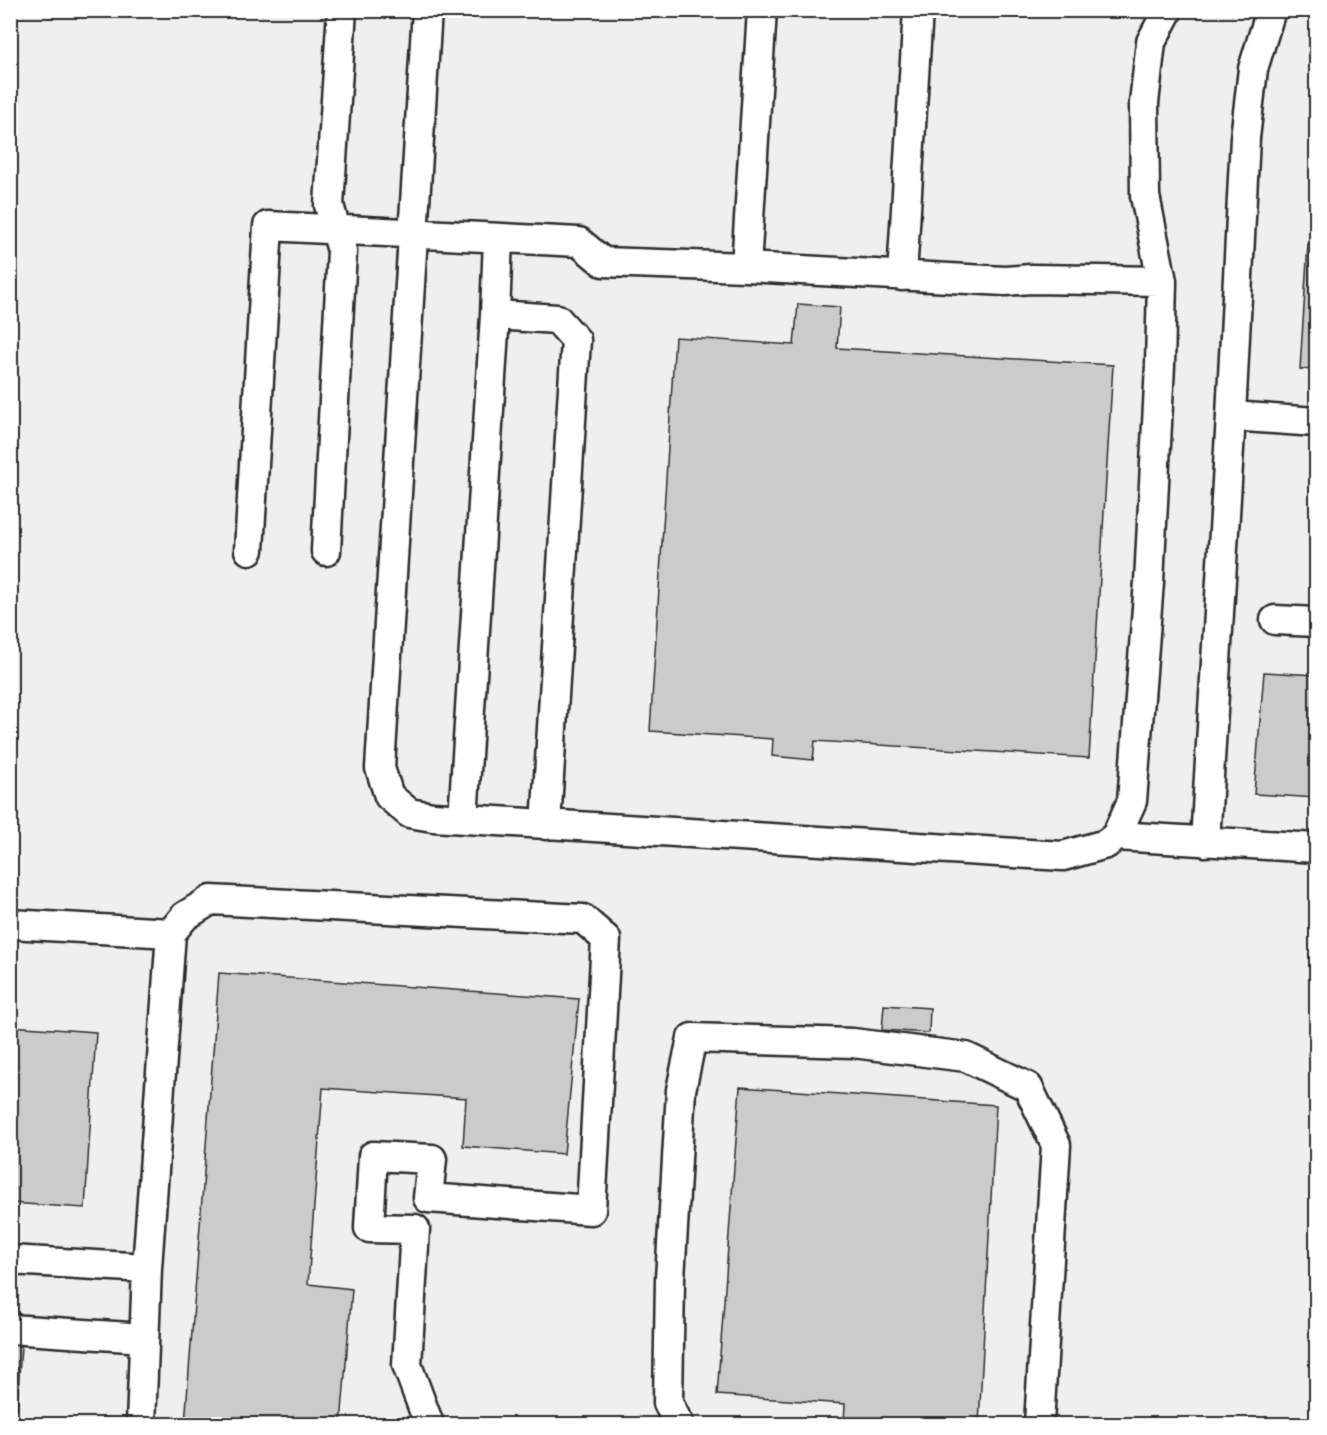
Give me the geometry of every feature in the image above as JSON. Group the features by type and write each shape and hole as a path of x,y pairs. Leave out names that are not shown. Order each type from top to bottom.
{"lane":[{"path":"326,551 342,251 329,205 342,10"},
{"path":"428,10 380,768 389,796 409,813 463,819 1063,856 1106,844 1116,836 1132,801 1149,582 1162,280 1145,196 1144,103 1150,42 1168,10"},
{"path":"746,267 762,10"},
{"path":"902,276 918,10"},
{"path":"1205,842 1245,138 1253,69 1271,10"},
{"path":"249,550 267,226 579,242 603,262 1005,281 1030,279 1162,280"},
{"path":"463,819 498,238"},
{"path":"495,315 557,319 576,340 546,825"},
{"path":"1231,416 1317,422"},
{"path":"1275,620 1317,622"},
{"path":"1116,836 1317,848"},
{"path":"141,1425 147,1268 171,933 185,916 211,900 583,919 606,939 591,1210 428,1198"},
{"path":"10,924 171,933"},
{"path":"679,1425 668,1403 670,1279 681,1090 692,1038 853,1043 966,1057 1028,1087 1056,1145 1039,1425"},
{"path":"373,1156 432,1159 426,1228 415,1229 369,1227 373,1156"},
{"path":"415,1229 407,1365 429,1425"},
{"path":"10,1260 147,1268"},
{"path":"10,1329 144,1338"}],"shaded area":[{"path":"11,11 1316,11 1316,1424 11,1424"}],"building":[{"path":"1308,244 1316,244 1316,370 1300,369"},
{"path":"798,304 840,307 837,348 1113,365 1089,758 815,741 813,760 772,756 773,739 650,731 675,337 794,345"},
{"path":"1264,672 1316,675 1316,798 1254,794"},
{"path":"219,973 579,999 564,1154 463,1146 466,1098 323,1088 308,1284 352,1289 341,1424 185,1424"},
{"path":"884,1005 930,1008 929,1033 882,1030"},
{"path":"10,1026 96,1032 85,1208 10,1203"},
{"path":"740,1087 996,1105 979,1424 844,1424 845,1404 717,1395"},
{"path":"10,1345 21,1346 16,1424 10,1424"}]}
